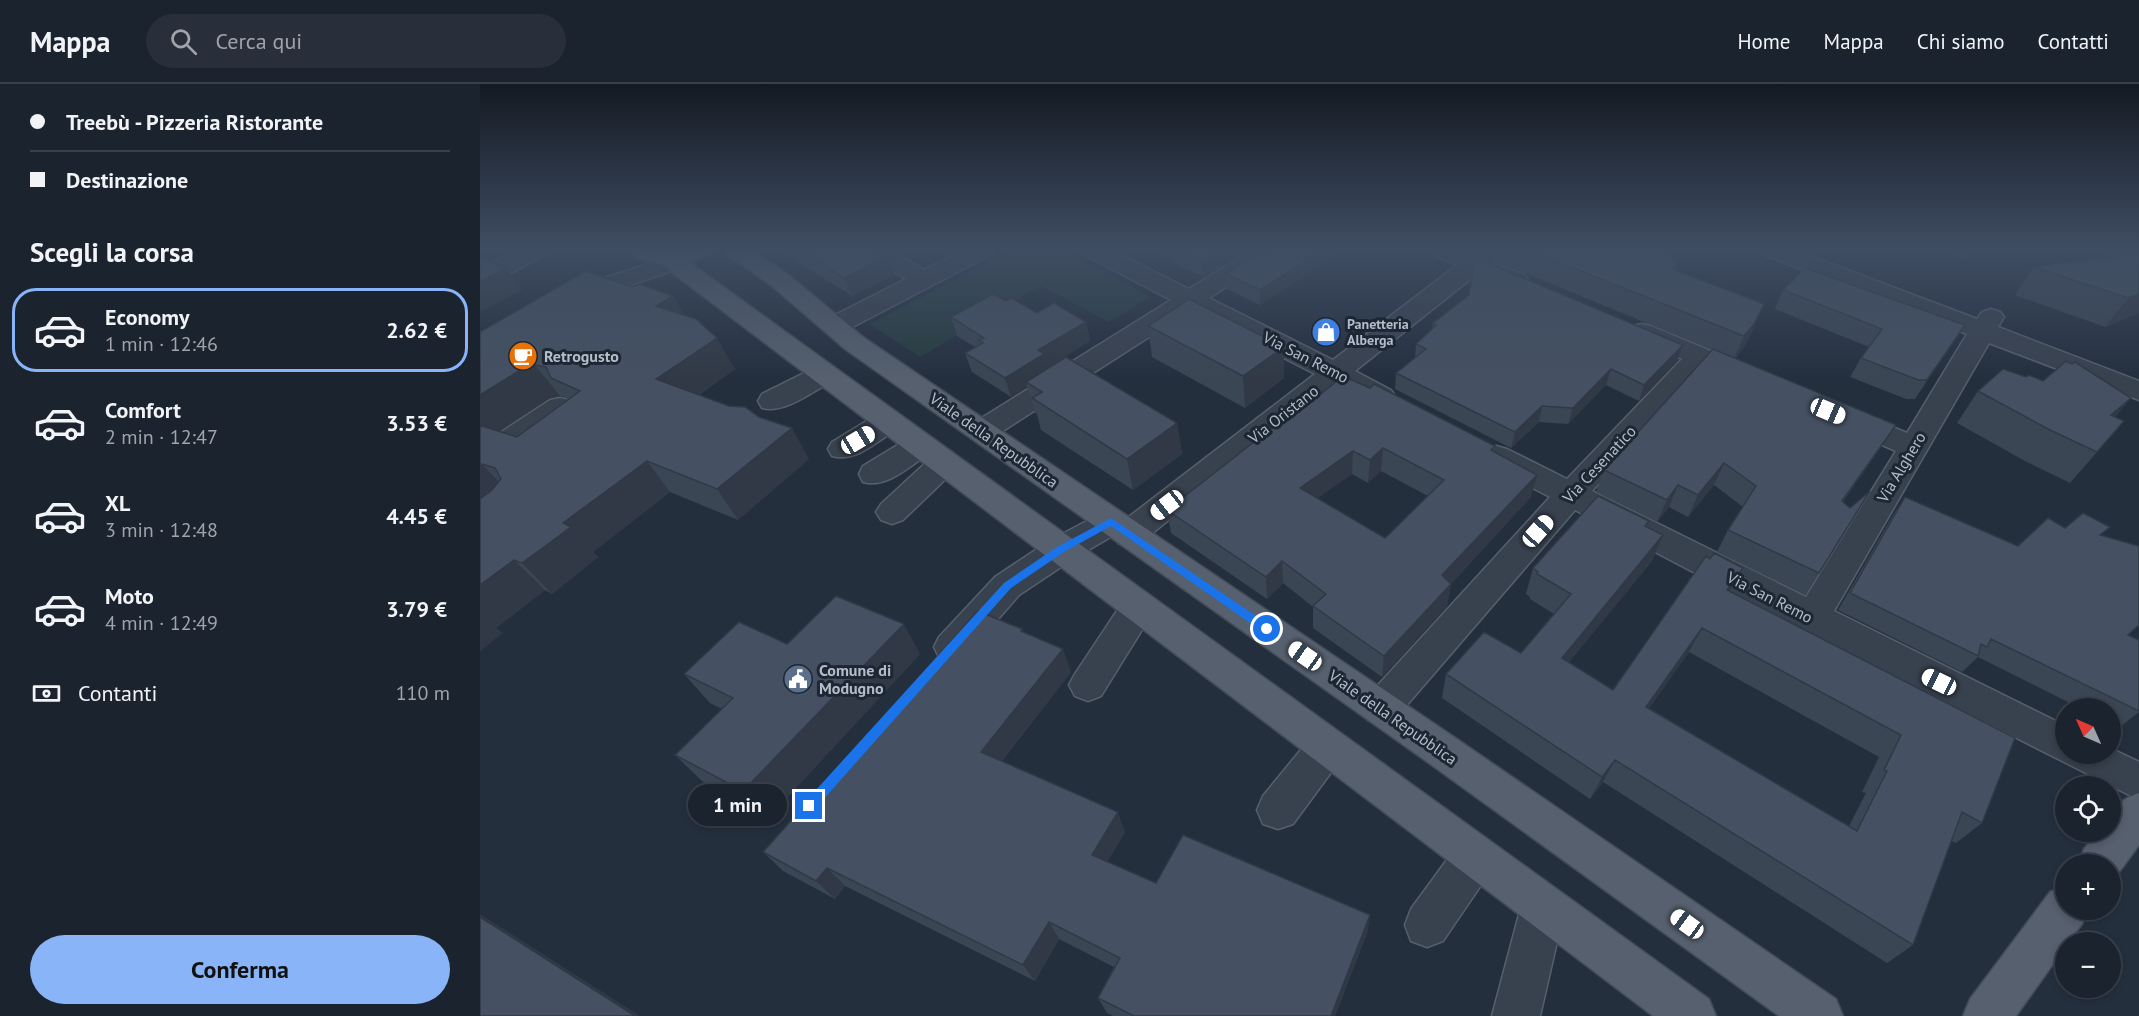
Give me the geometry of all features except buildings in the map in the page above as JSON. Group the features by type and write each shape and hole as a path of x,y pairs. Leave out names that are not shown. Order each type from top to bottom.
{"main road":[{"path":"716,292 1544,907 1681,1012"},
{"name":"Viale della Repubblica","path":"795,292 854,343 1381,708 1819,1016"},
{"path":"2107,854 2139,812"},
{"path":"1987,1016 2057,920"}],"street":[{"path":"555,314 593,292"},
{"path":"834,326 900,292"},
{"name":"Via San Remo","path":"1178,292 1407,410"},
{"path":"982,431 1201,292"},
{"name":"Via Oristano","path":"929,673 1007,586 1061,550 1120,528 1336,373 1439,292"},
{"path":"1896,292 2139,372"},
{"path":"1913,292 2139,391"},
{"path":"1614,321 1764,383"},
{"name":"Via Alghero","path":"1812,618 1987,324"},
{"name":"Via Cesenatico","path":"1381,708 1570,495 1700,356"},
{"path":"772,401 824,374"},
{"path":"480,460 560,407"},
{"path":"1828,411 1914,447"},
{"path":"843,449 888,421"},
{"name":"Via San Remo","path":"1468,442 2055,740"},
{"path":"932,454 885,490 932,454"},
{"path":"1088,685 1138,607"},
{"path":"1278,810 1327,747"},
{"path":"2103,764 2139,782"},
{"path":"1426,925 1475,857"},
{"path":"1516,1016 1544,907"}],"green space":[{"path":"930,292 1029,292 920,357 870,324"},
{"path":"1053,292 1143,292 1151,297 1109,322"}],"place":[{"name":"Panetteria Alberga","path":"1326,332"},
{"name":"Retrogusto","path":"523,356"},
{"name":"Comune di Modugno","path":"798,679"}],"route":[{"path":"809,806 1007,586 1061,550 1111,522 1267,629"}]}
